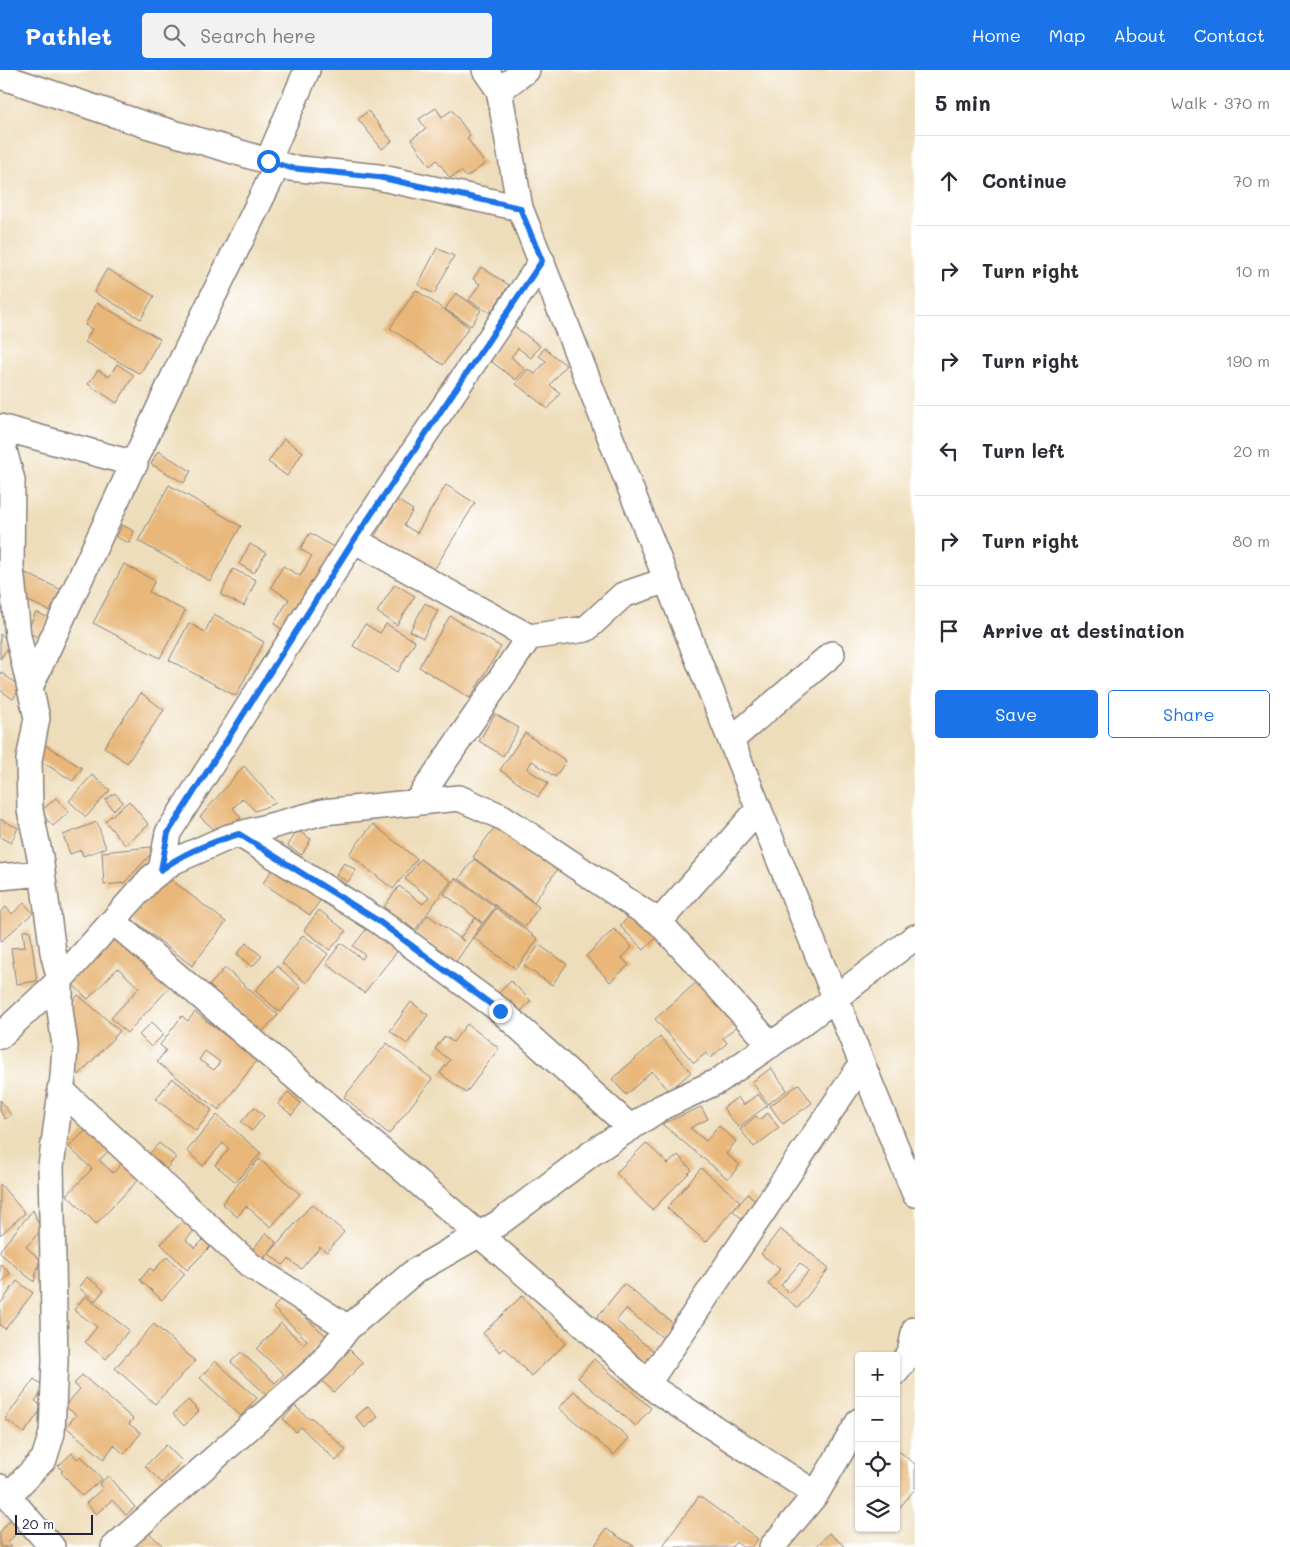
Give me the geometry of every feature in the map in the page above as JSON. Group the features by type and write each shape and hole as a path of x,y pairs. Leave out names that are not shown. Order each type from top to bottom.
{"street":[{"path":"31,685 273,163 307,70"},
{"path":"485,70 499,90 520,208 731,740 915,1194"},
{"path":"499,90 527,70"},
{"path":"0,76 143,124 291,168 378,177 520,208"},
{"path":"161,870 168,833 354,540 542,261"},
{"path":"0,427 135,464"},
{"path":"0,435 12,480 11,568 18,636 31,685 37,718 29,760 30,810 42,873 53,952 60,980 60,1010 64,1046 63,1077 51,1166 54,1360 52,1433 44,1459 4,1491 52,1547"},
{"path":"354,540 528,637 586,628 624,595 667,580"},
{"path":"416,803 528,637"},
{"path":"731,740 832,654"},
{"path":"0,1036 60,980 151,878 172,862 194,851 239,834 323,812 459,798 502,817 659,922 771,1045"},
{"path":"659,922 759,809"},
{"path":"239,834 377,920 493,1006 631,1128"},
{"path":"0,877 42,873"},
{"path":"113,921 478,1234 648,1383 816,1494"},
{"path":"114,1547 320,1365 348,1328 415,1271 499,1222 662,1107 718,1081 836,999 915,937"},
{"path":"648,1383 862,1064"},
{"path":"60,1090 250,1265 348,1328"},
{"path":"900,1367 910,1353 915,1330"},
{"path":"772,1547 816,1494 855,1428"}],"building":[{"path":"436,108 442,117 452,110 470,135 467,138 485,164 466,177 461,171 450,178 437,160 430,166 411,139 426,129 419,119"},
{"path":"368,111 392,141 382,149 358,119"},
{"path":"437,248 454,256 434,294 418,285"},
{"path":"481,267 509,285 490,313 469,300 480,284 473,279"},
{"path":"107,269 154,296 141,319 94,292"},
{"path":"416,290 469,327 443,365 390,328"},
{"path":"456,293 481,310 471,326 445,309"},
{"path":"97,303 160,339 140,374 85,342 92,329 85,325"},
{"path":"514,326 540,346 531,358 518,348 511,357 525,369 516,380 488,359"},
{"path":"544,348 566,365 550,385 560,393 548,409 516,384 528,369 535,374 546,361 539,356"},
{"path":"117,364 134,375 117,403 88,384 98,370 109,377"},
{"path":"284,439 303,452 287,476 268,462"},
{"path":"158,451 191,471 184,483 151,464"},
{"path":"169,485 241,526 210,581 138,541"},
{"path":"446,485 475,503 432,573 374,538 397,500 413,510 404,525 417,533"},
{"path":"122,525 134,531 129,543 116,537"},
{"path":"310,533 340,551 290,634 274,624 289,599 271,587 283,566 300,576 312,556 300,549"},
{"path":"250,544 266,553 254,573 239,564"},
{"path":"124,564 155,581 149,592 185,611 160,658 93,623"},
{"path":"233,569 256,580 244,606 221,595"},
{"path":"19,570 64,591 54,613 22,598"},
{"path":"395,584 415,596 397,625 377,612"},
{"path":"425,603 438,611 423,638 410,631"},
{"path":"36,612 49,618 39,638 27,632"},
{"path":"214,614 264,642 236,696 169,660 189,623 205,632"},
{"path":"450,616 501,647 470,698 419,667"},
{"path":"365,624 380,633 386,624 415,641 398,672 353,646"},
{"path":"0,634 12,642 0,659"},
{"path":"0,672 21,687 13,699 0,690"},
{"path":"141,693 164,710 127,763 104,747"},
{"path":"495,714 519,728 503,756 479,741"},
{"path":"525,733 566,761 555,777 532,761 527,769 548,783 538,797 500,770"},
{"path":"42,743 82,768 73,781 34,757"},
{"path":"244,766 276,803 255,811 243,798 233,808 241,818 216,831 200,817"},
{"path":"92,775 110,790 86,817 69,801"},
{"path":"115,793 123,802 113,810 105,800"},
{"path":"56,798 69,812 53,826 40,812"},
{"path":"129,801 149,825 125,845 105,821"},
{"path":"0,819 18,828 11,843 0,837"},
{"path":"97,822 106,848 83,856 81,850 70,854 63,835"},
{"path":"373,824 417,859 393,889 349,854"},
{"path":"496,825 557,870 534,902 473,857"},
{"path":"297,830 311,839 302,855 288,846"},
{"path":"151,847 151,854 124,883 104,885 102,852"},
{"path":"420,859 451,881 415,930 384,907 399,886 423,904 429,897 405,879"},
{"path":"474,859 539,907 525,927 459,879"},
{"path":"277,863 324,895 310,915 263,883"},
{"path":"344,863 356,870 348,882 336,875"},
{"path":"166,876 226,922 192,966 132,919"},
{"path":"455,878 495,907 483,923 444,894"},
{"path":"24,903 33,913 0,942 0,912 6,907 12,914"},
{"path":"496,908 538,939 516,969 474,938"},
{"path":"319,910 346,931 330,950 304,930"},
{"path":"632,913 657,937 644,950 620,926"},
{"path":"428,915 464,941 460,938 475,918 482,924 455,963 415,933"},
{"path":"369,926 399,949 364,993 326,963 341,943 362,959 365,955 353,946"},
{"path":"113,928 173,984 127,1033 111,1018 139,988 118,968 88,999 66,978"},
{"path":"614,929 632,947 622,958 629,965 610,982 586,956"},
{"path":"30,930 37,981 16,984 11,948 25,947 23,931"},
{"path":"303,935 328,954 306,983 282,963"},
{"path":"246,943 262,956 252,967 237,954"},
{"path":"539,945 567,964 552,985 524,966"},
{"path":"277,966 301,987 280,1012 255,991"},
{"path":"225,968 278,1015 261,1033 209,986"},
{"path":"699,980 738,1025 723,1038 727,1043 711,1058 706,1053 694,1063 655,1019"},
{"path":"511,981 531,1001 518,1014 498,994"},
{"path":"78,995 120,1031 79,1075 74,1069 68,1007"},
{"path":"411,1002 428,1015 407,1044 390,1031"},
{"path":"195,1012 257,1060 219,1110 157,1062 166,1050 160,1045 182,1016 188,1021","holes":["205,1051 220,1062 214,1070 199,1060"]},
{"path":"152,1022 164,1034 151,1047 139,1035"},
{"path":"467,1024 499,1048 466,1093 440,1073 450,1060 435,1049 445,1036 453,1042"},
{"path":"660,1037 691,1072 669,1091 652,1071 626,1095 612,1079"},
{"path":"387,1043 432,1079 389,1134 344,1097"},
{"path":"771,1068 787,1090 768,1104 752,1082"},
{"path":"172,1078 212,1110 196,1131 156,1099"},
{"path":"799,1084 812,1103 783,1124 770,1106"},
{"path":"288,1092 301,1103 292,1115 278,1104"},
{"path":"758,1094 767,1106 738,1127 723,1108 738,1097 743,1105"},
{"path":"0,1100 11,1115 5,1119 0,1111"},
{"path":"254,1107 264,1116 252,1131 241,1122"},
{"path":"701,1107 708,1119 690,1128 706,1141 719,1126 736,1141 726,1154 740,1165 728,1179 662,1124"},
{"path":"768,1113 779,1128 754,1147 740,1129 756,1116 759,1120"},
{"path":"217,1115 261,1153 236,1182 215,1165 229,1149 223,1143 203,1166 187,1151"},
{"path":"88,1128 111,1149 99,1160 113,1173 123,1162 140,1178 96,1224 67,1195 92,1169 69,1147"},
{"path":"159,1143 176,1157 166,1169 149,1154"},
{"path":"646,1143 668,1164 678,1155 692,1170 652,1210 616,1173"},
{"path":"259,1159 300,1194 271,1227 246,1206 237,1217 222,1203"},
{"path":"701,1168 740,1201 706,1242 667,1208"},
{"path":"0,1184 25,1213 0,1235"},
{"path":"748,1194 761,1205 746,1222 733,1211"},
{"path":"312,1204 344,1232 327,1252 320,1247 301,1269 289,1259 283,1265 269,1254"},
{"path":"33,1210 41,1230 26,1247 40,1259 34,1282 0,1253 0,1250"},
{"path":"188,1216 198,1226 186,1240 195,1248 206,1237 213,1244 187,1270 161,1244"},
{"path":"780,1229 829,1268 798,1308 768,1284 780,1269 761,1254","holes":["800,1263 809,1271 789,1293 781,1285"]},
{"path":"266,1233 277,1243 263,1259 252,1250"},
{"path":"167,1257 185,1274 162,1300 140,1280 150,1268 153,1271"},
{"path":"0,1264 10,1273 0,1284"},
{"path":"87,1277 104,1290 95,1301 79,1288"},
{"path":"17,1281 33,1293 5,1329 0,1325 0,1304"},
{"path":"624,1284 678,1327 667,1341 626,1309 616,1321 657,1354 644,1370 590,1326"},
{"path":"85,1296 129,1330 106,1359 85,1342 97,1327 74,1310"},
{"path":"522,1296 566,1343 531,1376 505,1348 500,1352 483,1333"},
{"path":"283,1297 326,1336 270,1398 231,1362 241,1352 275,1383 284,1374 257,1349 281,1323 303,1344 307,1340 273,1308"},
{"path":"154,1324 195,1361 155,1404 115,1368"},
{"path":"350,1350 363,1363 334,1392 320,1379"},
{"path":"594,1359 651,1408 636,1426 578,1378"},
{"path":"215,1361 257,1398 241,1416 200,1378"},
{"path":"82,1375 133,1419 129,1424 141,1433 124,1454 114,1445 104,1459 66,1427 76,1415 65,1406 80,1389 74,1384"},
{"path":"34,1379 45,1387 35,1401 43,1407 24,1433 5,1419"},
{"path":"574,1391 629,1438 614,1455 559,1408"},
{"path":"188,1400 199,1411 184,1426 173,1414"},
{"path":"295,1406 309,1419 311,1417 346,1450 336,1461 301,1427 296,1432 283,1419"},
{"path":"368,1406 378,1417 365,1428 356,1417"},
{"path":"166,1445 182,1461 162,1483 145,1466"},
{"path":"900,1452 915,1464 915,1489 900,1507"},
{"path":"72,1453 77,1459 81,1456 102,1479 82,1496 58,1466"},
{"path":"108,1476 135,1507 126,1515 112,1500 96,1514 86,1503 103,1488 99,1484"},
{"path":"699,1496 758,1539 752,1547 742,1547 736,1542 732,1547 662,1547"},
{"path":"12,1518 21,1527 8,1543 12,1547 0,1547 0,1532"},
{"path":"606,1529 635,1547 594,1547"},
{"path":"146,1530 164,1547 129,1547"},
{"path":"829,1533 845,1547 816,1547"}],"route":[{"path":"268,161 291,168 378,177 420,188 520,208 542,261 354,540 168,833 161,870 194,851 239,834 377,920 500,1011"}]}
